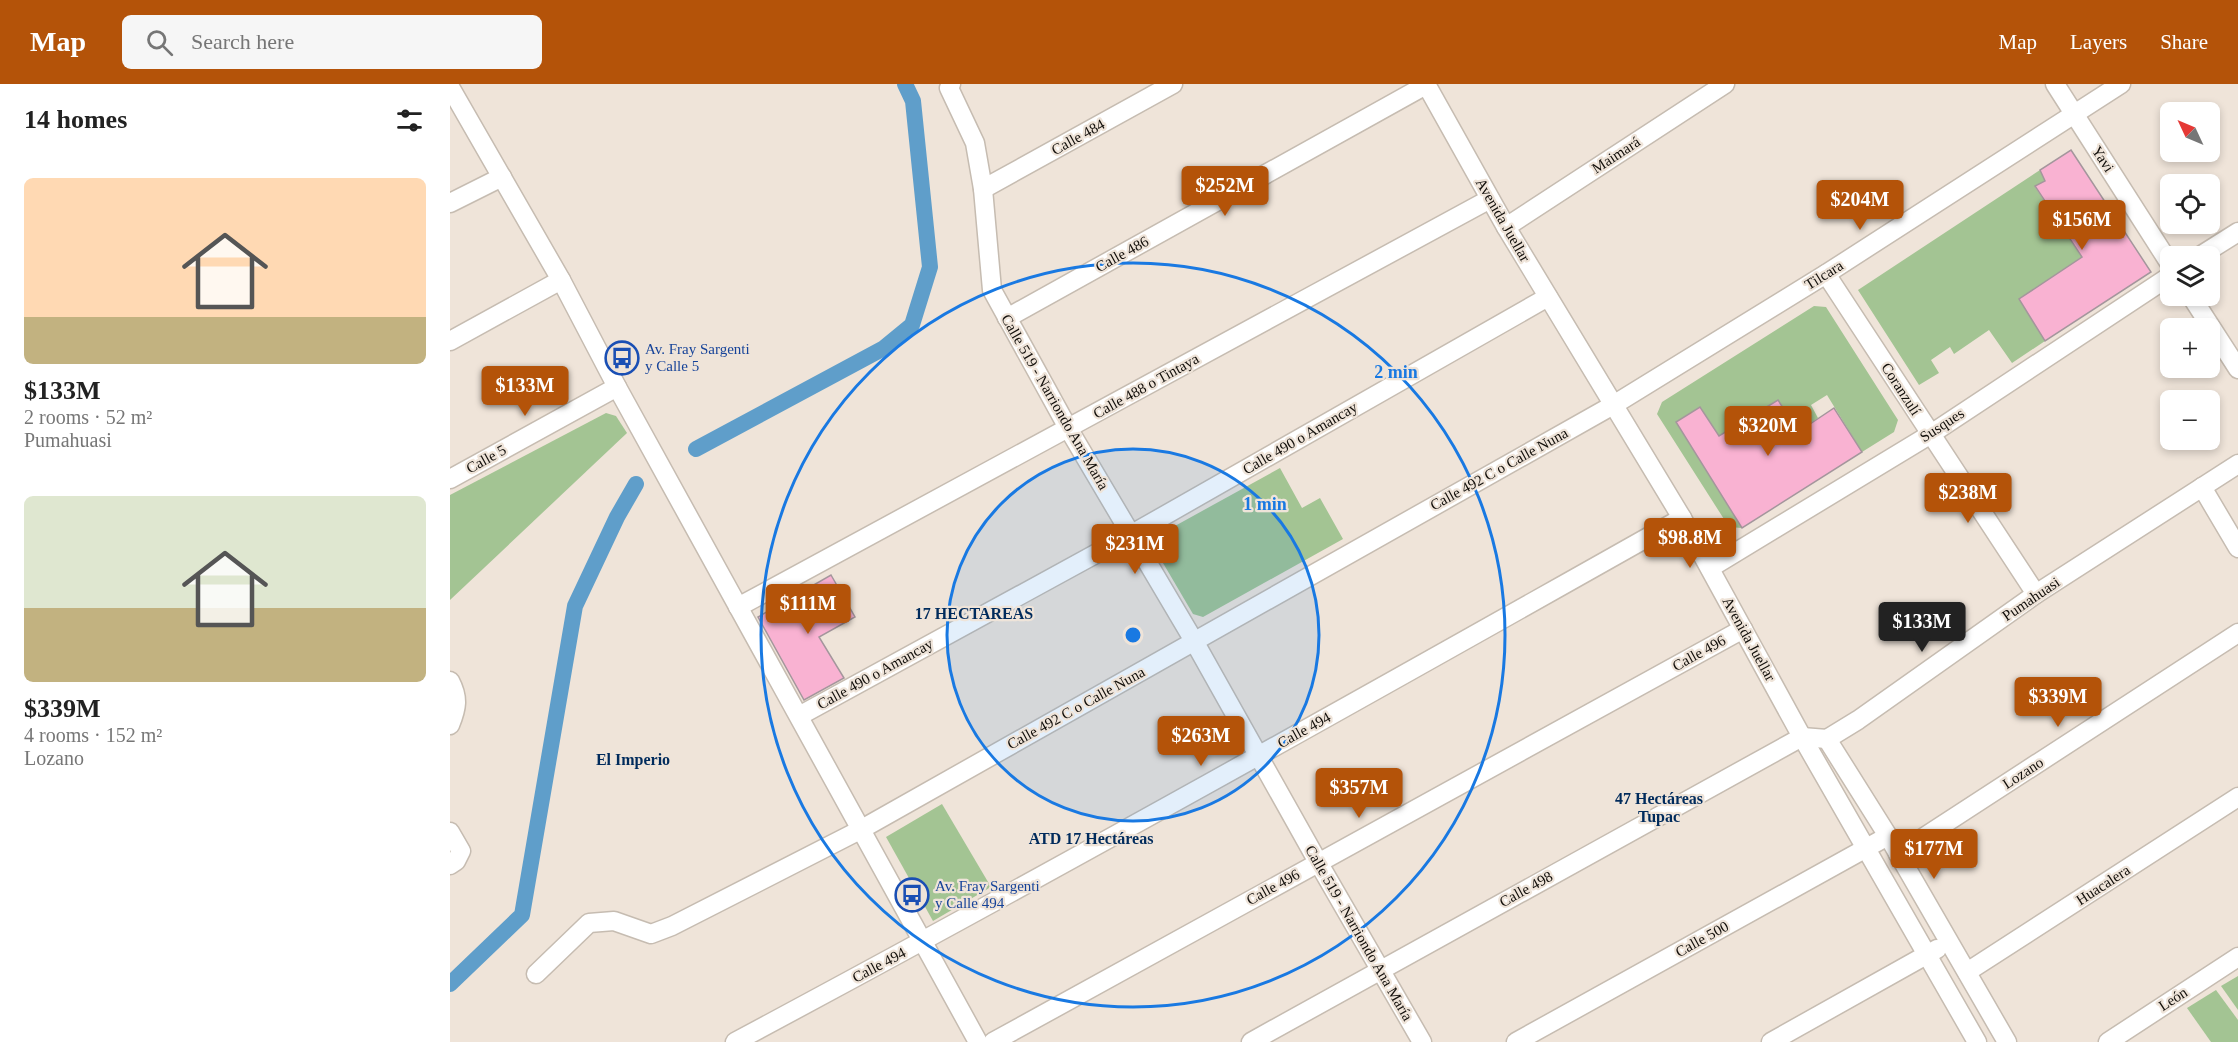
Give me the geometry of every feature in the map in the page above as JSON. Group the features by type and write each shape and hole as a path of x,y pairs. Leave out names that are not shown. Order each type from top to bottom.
{"street":[{"name":"Calle 519 - Narriondo Ana María","path":"951,84 949,88 975,143 983,189 992,290 1068,428 1194,641 1422,1042"},
{"name":"Calle 484","path":"983,189 1173,84"},
{"name":"Avenida Juellar","path":"1426,84 1506,227 1682,518 1802,737 1977,1042"},
{"name":"Calle 486","path":"1007,318 1426,84"},
{"name":"Maimará","path":"1506,227 1725,84"},
{"name":"Yavi","path":"2055,84 2160,248"},
{"name":"Tilcara","path":"1615,404 1826,274 2121,84"},
{"path":"450,87 561,280 617,387 978,1042"},
{"path":"450,203 502,177"},
{"name":"Calle 488 o Tintaya","path":"738,607 1490,199"},
{"path":"2216,246 2238,232"},
{"name":"Coranzulí","path":"1826,274 2037,594"},
{"path":"450,341 561,280"},
{"name":"Susques","path":"1710,568 1930,434 2160,283"},
{"name":"Calle 490 o Amancay","path":"799,716 1132,534 1548,297"},
{"path":"2197,306 2238,369"},
{"name":"Calle 5","path":"450,479 617,387"},
{"name":"Calle 492 C o Calle Nuna","path":"536,974 589,923 614,921 651,934 672,926 860,830 1615,404"},
{"name":"Pumahuasi","path":"1827,739 1858,720 2037,594 2238,464"},
{"path":"2202,487 2238,548"},
{"name":"Calle 494","path":"735,1042 922,942 1682,518"},
{"name":"Calle 496","path":"993,1042 1743,628"},
{"name":"Lozano","path":"1898,854 2238,633"},
{"path":"450,681 456,693 457,706 450,725"},
{"path":"1802,737 1827,739 1888,836 2007,1042"},
{"name":"Calle 498","path":"1251,1042 1802,737"},
{"name":"Huacalera","path":"1967,972 2238,797"},
{"path":"450,832 461,851 456,861 450,865"},
{"name":"Calle 500","path":"1516,1042 1888,836"},
{"path":"1771,1042 1949,942"},
{"name":"León","path":"2108,1042 2238,957"}],"green space":[{"path":"2040,170 2045,181 2035,187 2082,257 2045,341 2012,363 1989,330 1954,354 1950,347 1931,360 1939,373 1919,385 1858,290"},
{"path":"1814,306 1826,307 1898,420 1894,432 1862,452 1827,395 1811,405 1818,418 1799,431 1778,400 1719,436 1700,407 1676,422 1742,528 1729,527 1657,414 1662,402"},
{"path":"606,413 616,416 627,433 450,600 450,495"},
{"path":"1280,468 1302,508 1320,498 1343,539 1203,617 1193,614 1153,546 1155,537"},
{"path":"942,804 991,887 933,921 886,837"},
{"path":"2238,976 2238,1010 2221,986"},
{"path":"2216,990 2238,1020 2238,1042 2211,1042 2187,1008"}],"building":[{"path":"2071,150 2151,272 2045,341 2019,299 2082,257 2035,186 2045,181 2040,170"},
{"path":"1778,400 1798,432 1834,408 1862,452 1742,528 1676,422 1700,407 1719,436"},
{"path":"831,575 855,617 819,637 844,678 804,700 758,617"}],"waterway":[{"path":"696,449 884,348 912,325 930,267 913,101 905,84"},
{"path":"450,984 522,915 575,606 617,517 636,484"}],"place":[{"name":"Av. Fray Sargenti y Calle 5","path":"622,358"},
{"name":"Av. Fray Sargenti y Calle 494","path":"912,895"}],"district":[{"name":"17 HECTAREAS","path":"974,613"},
{"name":"El Imperio","path":"633,759"},
{"name":"47 Hectáreas Tupac","path":"1659,807"},
{"name":"ATD 17 Hectáreas","path":"1091,838"}]}
